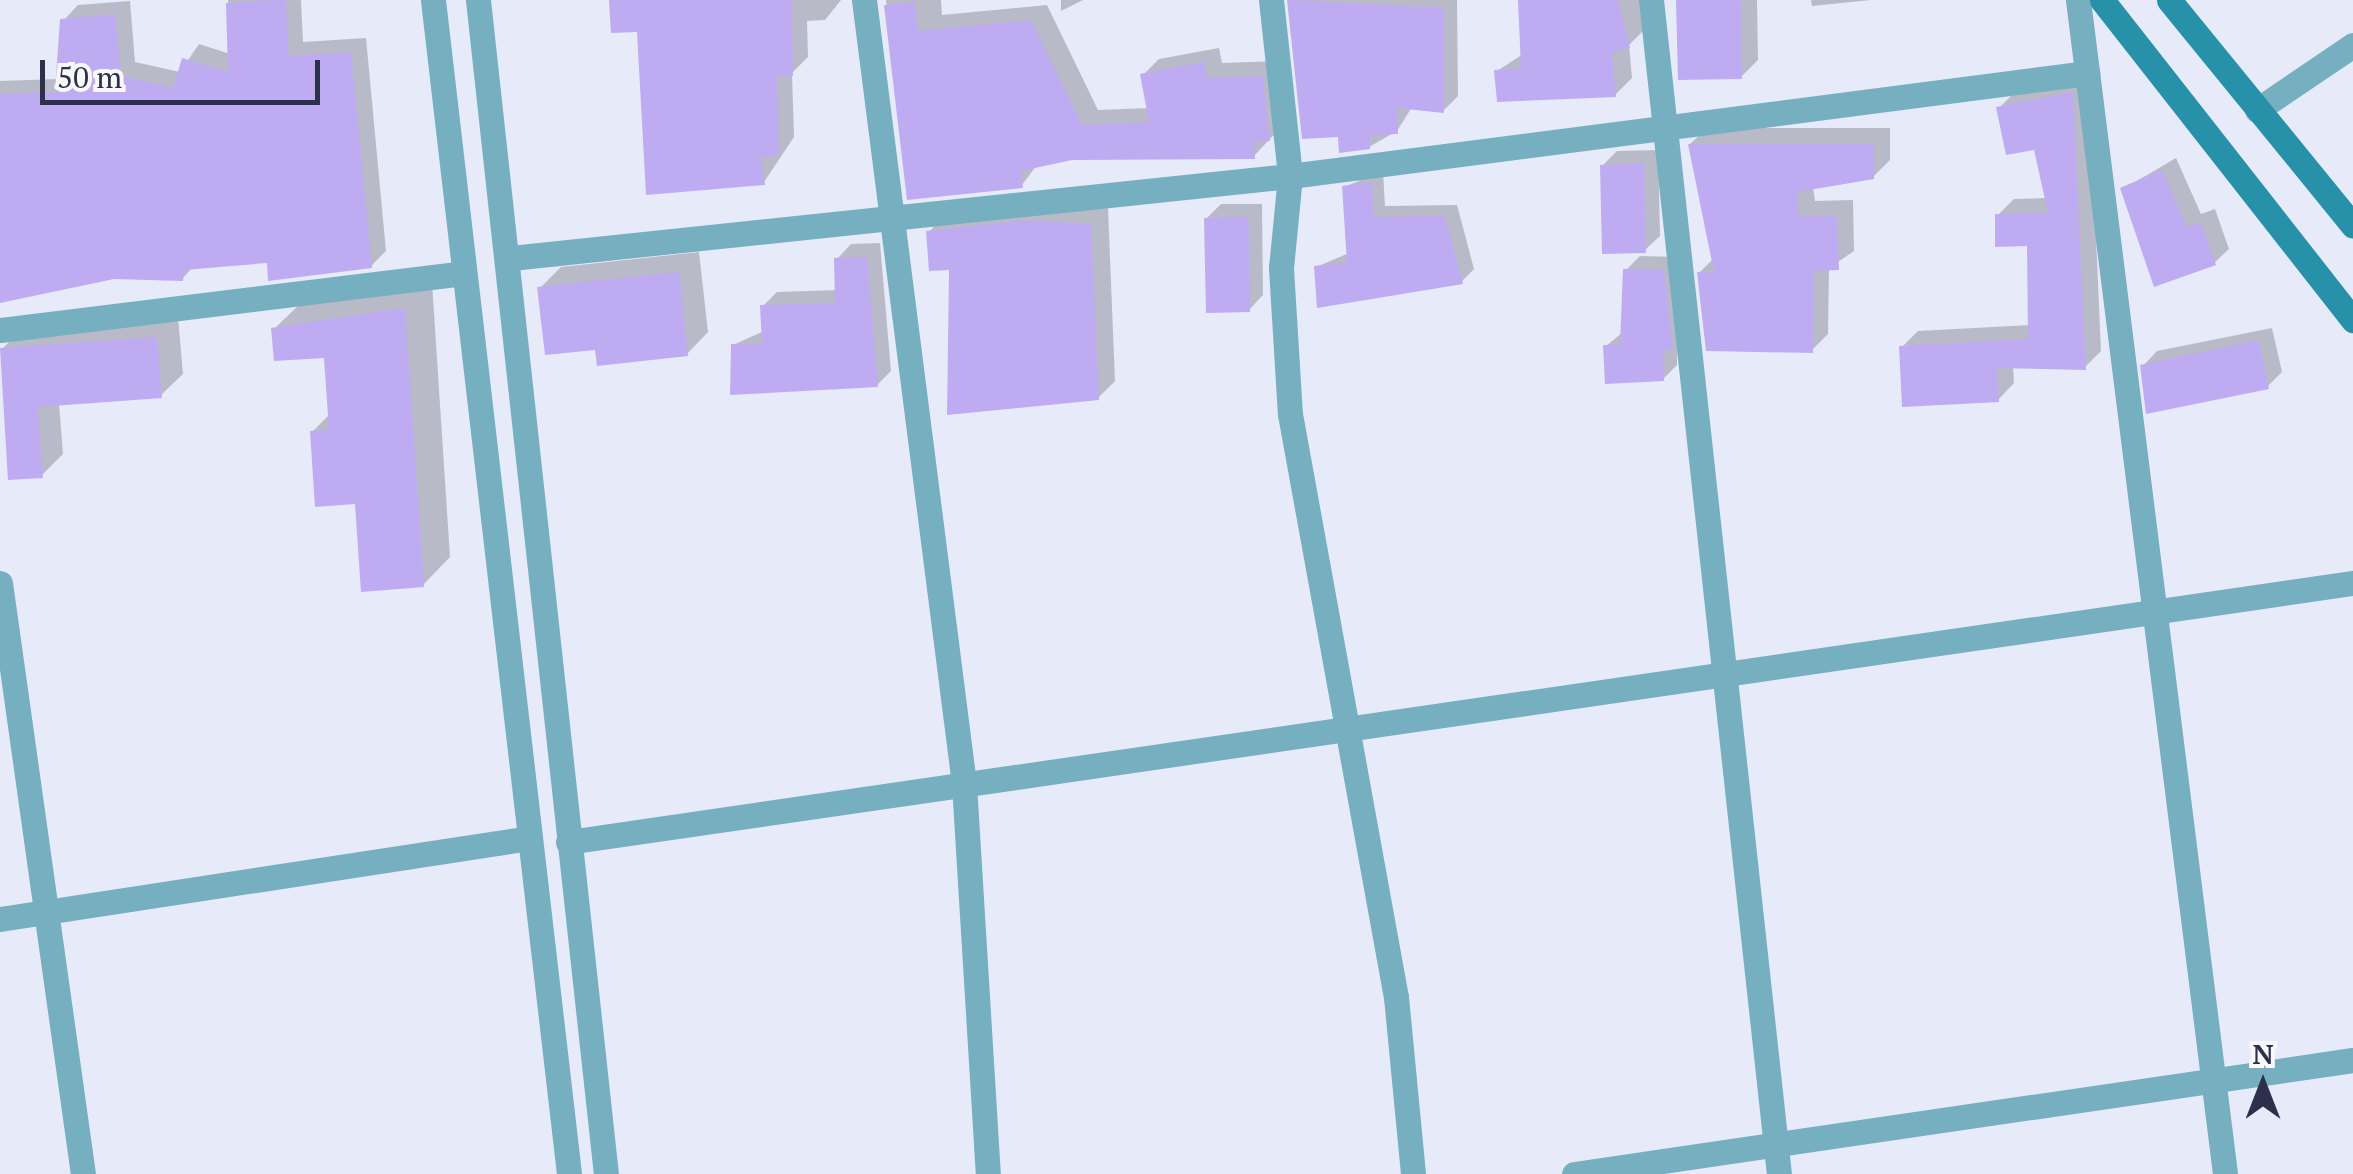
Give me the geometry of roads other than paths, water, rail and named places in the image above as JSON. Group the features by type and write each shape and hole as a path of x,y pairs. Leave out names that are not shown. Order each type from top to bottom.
{"main road":[{"path":"2102,0 2353,320"},
{"path":"2170,0 2353,226"}],"street":[{"path":"433,0 569,1174"},
{"path":"478,0 510,258 568,842 606,1174"},
{"path":"864,0 884,217 964,784 988,1174"},
{"path":"1271,0 1290,176 1281,268 1290,414 1396,997 1413,1174"},
{"path":"1650,0 1732,680 1780,1174"},
{"path":"2078,0 2218,1082 2225,1174"},
{"path":"2257,110 2353,45"},
{"path":"510,258 1290,176 1662,124 2087,73"},
{"path":"0,330 464,273"},
{"path":"568,842 1347,726 1732,680 2353,583"},
{"path":"0,584 83,1174"},
{"path":"0,920 530,838"},
{"path":"1574,1174 2353,1060"}]}
